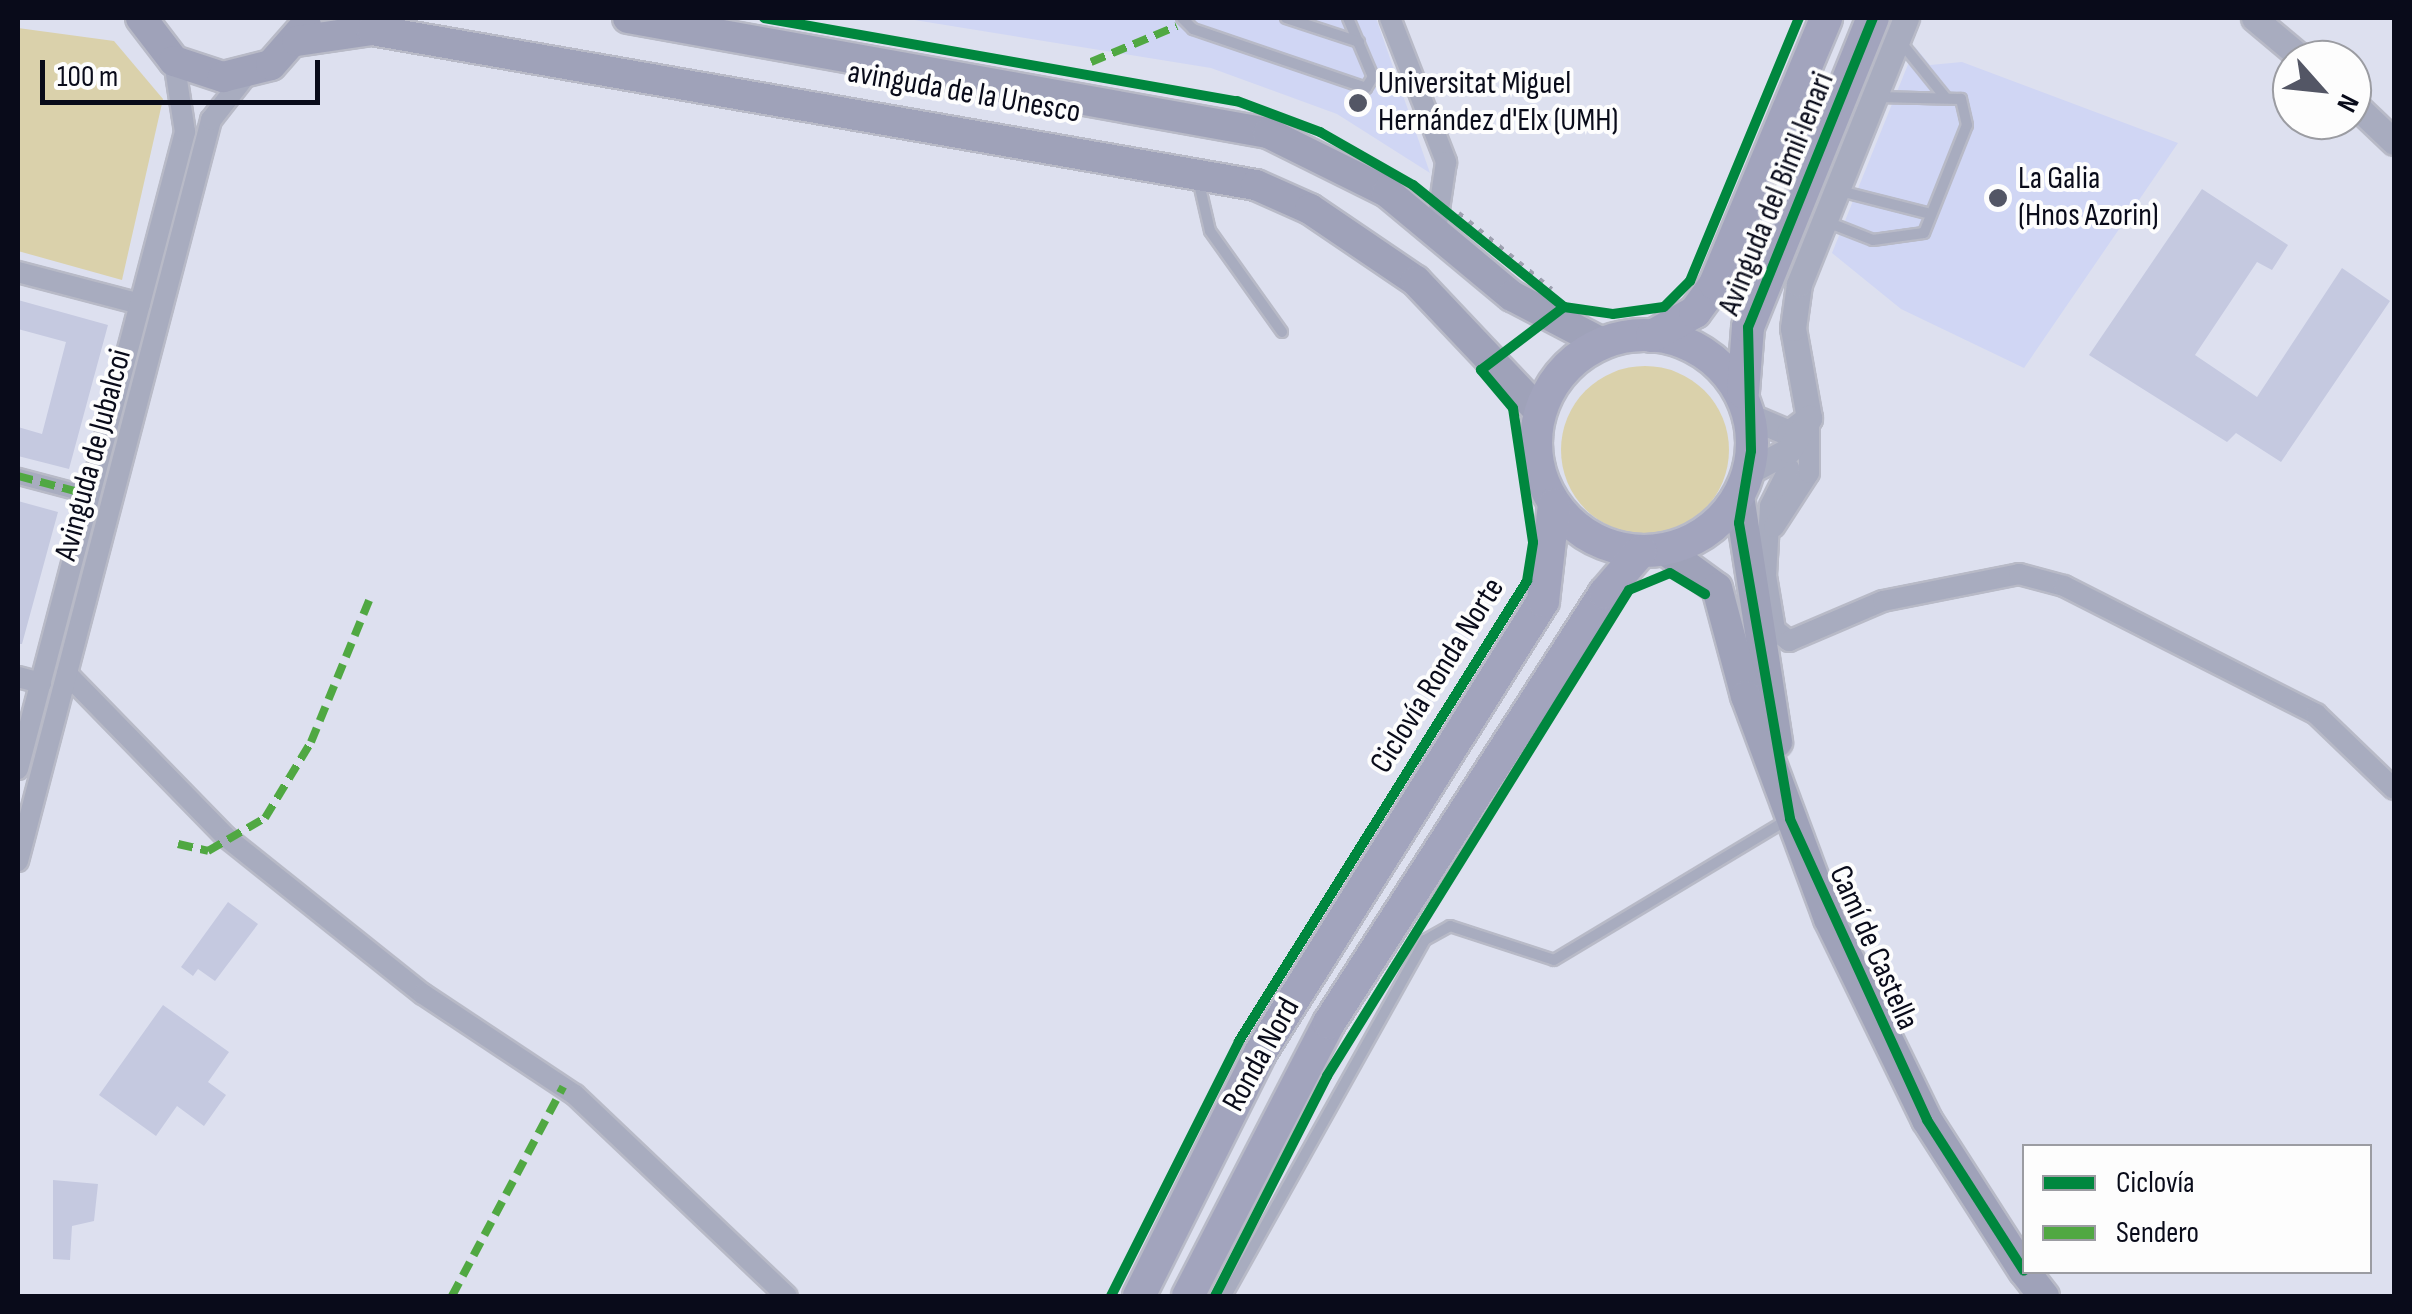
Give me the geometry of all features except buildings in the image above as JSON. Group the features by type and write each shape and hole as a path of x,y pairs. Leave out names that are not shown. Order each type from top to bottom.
{"main road":[{"path":"141,18 174,61 208,76 247,74 303,29"},
{"name":"avinguda de la Unesco","path":"628,18 1220,117 1326,158 1445,217 1600,342"},
{"name":"Avinguda del Bimil·lenari","path":"1652,336 1711,292 1826,18"},
{"name":"Avinguda del Bimil·lenari","path":"1746,404 1748,327 1892,24"},
{"name":"avinguda de la Unesco","path":"303,29 372,30 1196,168 1274,193 1364,242 1416,281 1539,411"},
{"path":"1652,336 1702,352 1746,404 1754,475 1696,541 1653,551 1590,536 1554,505 1540,474 1539,411 1572,359 1600,342 1652,336"},
{"name":"Camí de Castella","path":"1754,475 1790,818"},
{"name":"Ronda Nord","path":"1139,1296 1260,1054 1543,601 1554,505"},
{"name":"Camí de Castella","path":"1653,551 1717,588 1790,818 1927,1120 2022,1266"},
{"name":"Ronda Nord","path":"1188,1296 1329,1022 1595,608 1653,551"},
{"name":"Camí de Castella","path":"2027,1274 2044,1296"}],"street":[{"path":"1390,18 1446,162 1445,217"},
{"path":"2254,18 2280,40"},
{"path":"1769,538 1809,473 1810,418 1792,328 1799,284 1877,96 1892,24"},
{"name":"Avinguda de Jubalcoi","path":"18,769 188,110 174,61"},
{"name":"Avinguda de Jubalcoi","path":"18,862 212,120 247,74"},
{"path":"2372,121 2394,142"},
{"path":"18,272 140,304"},
{"path":"1746,404 1789,433 1810,418"},
{"path":"1754,475 1802,439 1810,418"},
{"path":"1754,475 1790,468 1770,506 1769,538 1775,630 1790,641 1882,601 2019,574 2098,602 2316,714 2394,789"},
{"path":"18,476 90,495"},
{"path":"68,674 226,837 423,994 575,1095 788,1296"},
{"path":"18,677 41,683"}],"lane":[{"path":"1182,18 1192,29 1366,88 1373,76 1348,18"},
{"path":"1286,18 1358,42"},
{"path":"1826,222 1903,242 1924,233 1970,110 1946,97 1892,24"},
{"path":"1877,96 1946,97"},
{"path":"1196,168 1210,231 1282,332"},
{"path":"1840,191 1932,214"},
{"path":"1226,1296 1425,940 1450,926 1554,960 1790,818"}],"path":[{"path":"1445,217 1559,309"},
{"path":"1445,217 1559,309"}],"shaded area":[{"name":"Universitat Miguel Hernández d'Elx (UMH)","path":"902,18 1376,18 1430,173 1337,114 1211,68"},
{"path":"18,28 114,41 163,99 122,280 18,251"},
{"name":"La Galia (Hnos Azorin)","path":"1915,47 1930,65 1962,62 2178,143 2024,368 1901,309 1832,253"},
{"path":"1645,366 1677,372 1705,390 1723,418 1729,450 1723,482 1705,510 1677,528 1645,534 1613,528 1585,510 1567,482 1561,450 1567,418 1585,390 1613,372"}],"marked path":[{"path":"1091,62 1177,26"},
{"path":"18,476 90,495"},
{"path":"178,844 208,851 265,818 311,742 370,598"},
{"path":"452,1296 563,1087"}],"cycle path":[{"path":"764,18 1237,101 1320,132 1413,185 1564,307 1613,314 1664,307 1690,281 1799,18"},
{"path":"1873,18 1748,327 1751,451 1739,523 1790,819 1927,1120 2022,1268"},
{"name":"Ciclovía Ronda Norte","path":"1111,1296 1239,1041 1527,581 1533,542 1513,408 1481,370 1564,307"},
{"path":"1215,1296 1327,1076 1629,590 1670,573 1705,594"}],"place":[{"name":"Universitat Miguel Hernández d'Elx (UMH)","path":"1358,103"},
{"name":"La Galia (Hnos Azorin)","path":"1998,198"}]}
